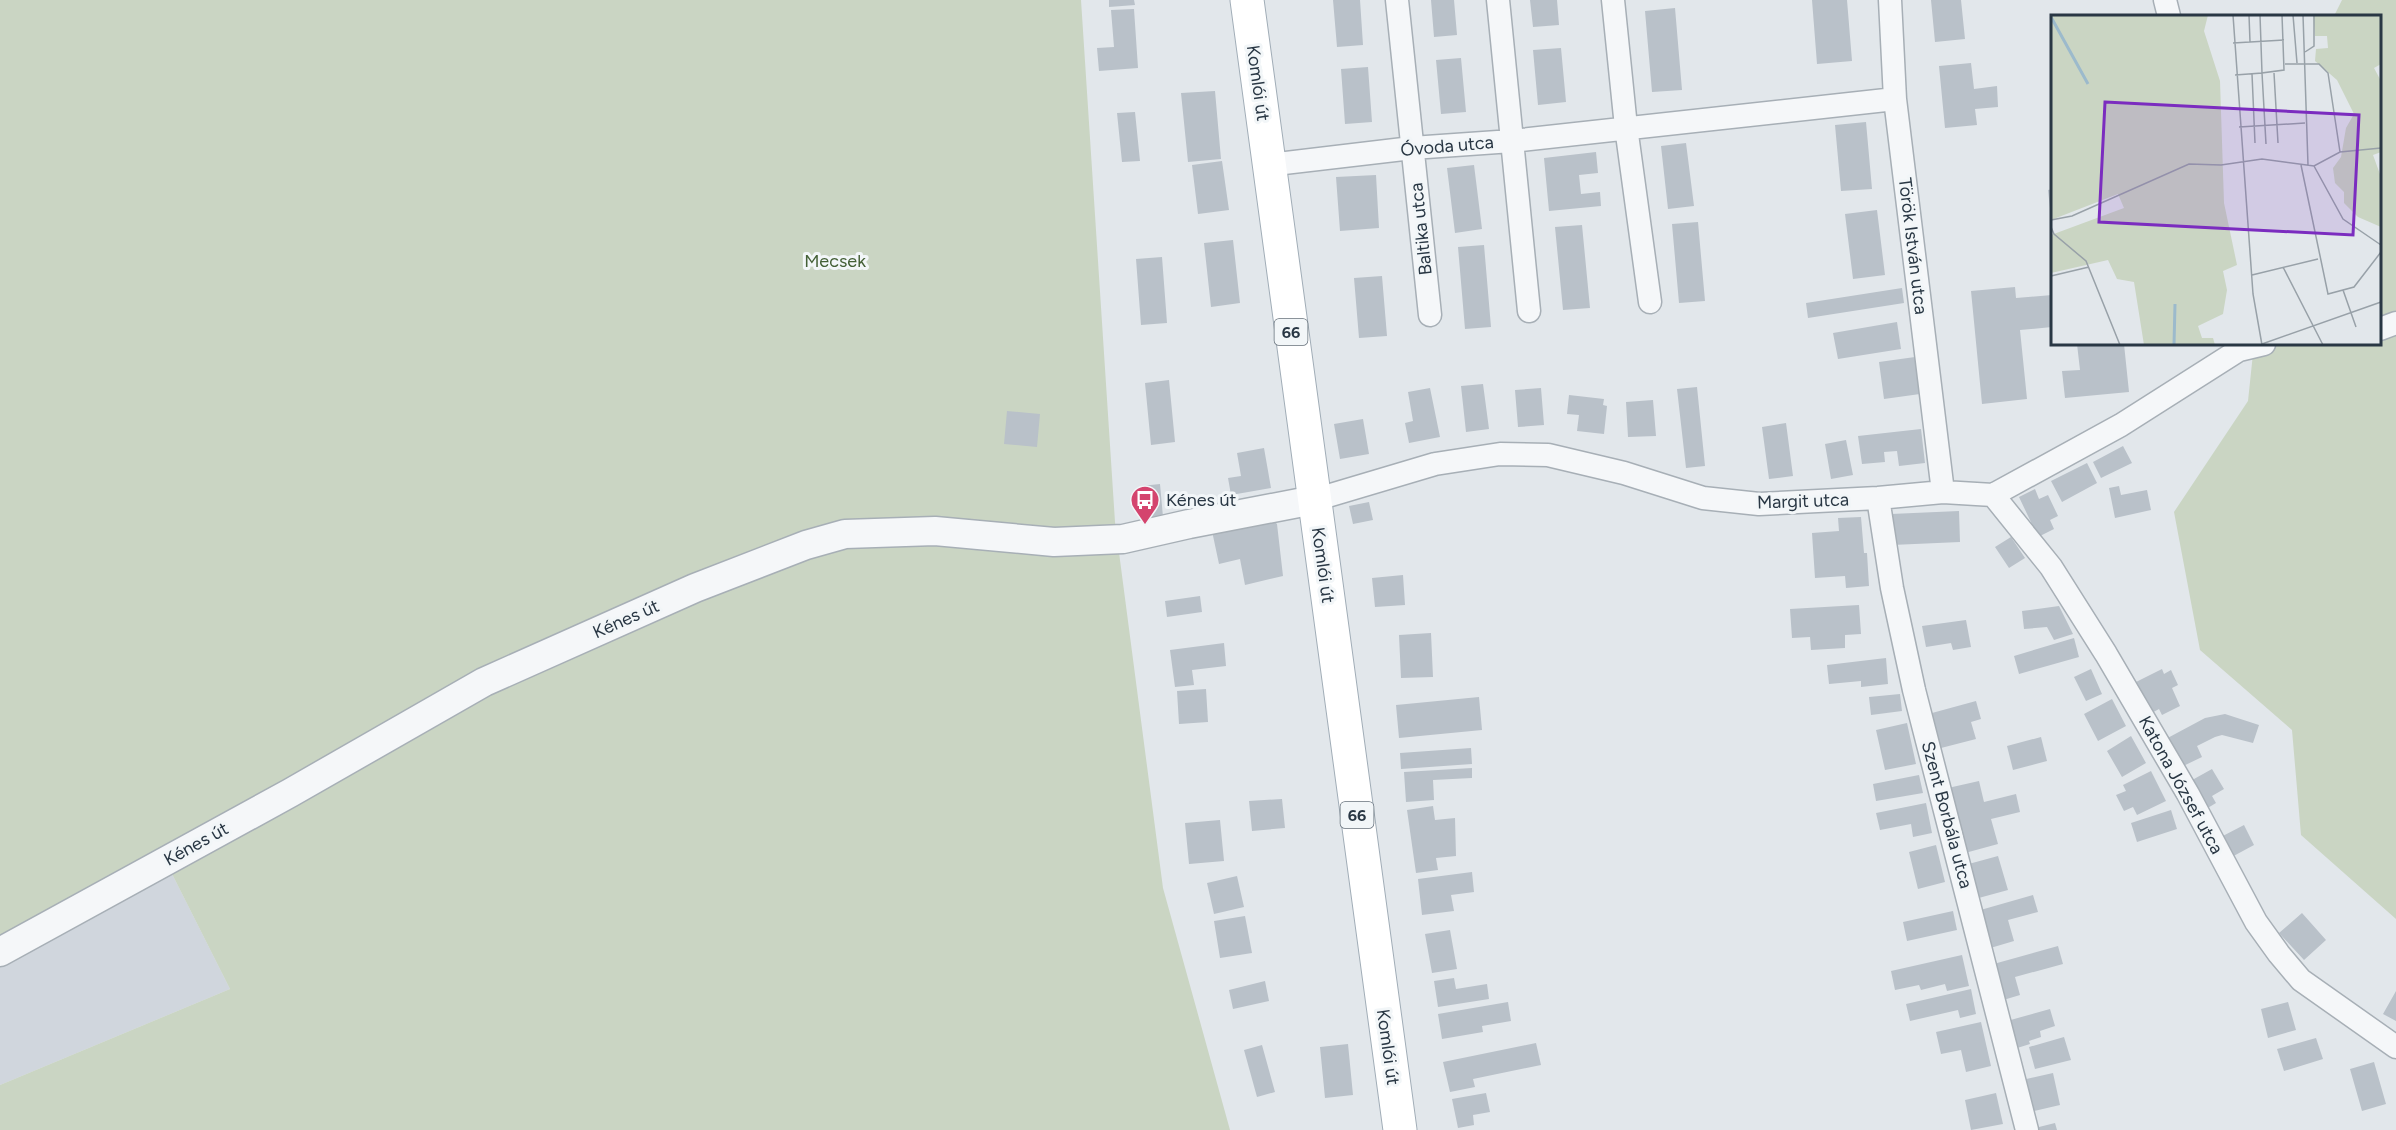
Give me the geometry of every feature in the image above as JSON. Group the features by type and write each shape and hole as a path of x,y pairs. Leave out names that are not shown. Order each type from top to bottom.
{"main road":[{"name":"Komlói út","path":"1247,0 1400,1130"}],"street":[{"name":"Baltika utca","path":"1397,0 1430,315"},
{"path":"1498,0 1529,311"},
{"path":"1613,0 1626,127 1650,302"},
{"name":"Török István utca","path":"1890,0 1894,99 1943,492"},
{"path":"2165,0 2169,15"},
{"name":"Óvoda utca","path":"1268,165 1412,148 1512,141 1894,99"},
{"path":"2381,328 2396,323"},
{"path":"1993,495 2121,425 2239,347 2256,345"},
{"name":"Margit utca","path":"1314,500 1434,464 1500,454 1548,455 1624,473 1703,498 1759,504 1943,492 1993,495"},
{"name":"Katona József utca","path":"1993,495 2051,567 2106,654 2188,794 2256,922 2279,954 2301,980 2396,1047"},
{"name":"Szent Borbála utca","path":"1878,498 1892,588 1914,690 2027,1130"},
{"name":"Kénes út","path":"0,952 290,793 484,682 695,588 806,545 845,534 934,531 1054,542 1113,540 1314,500"}],"shaded area":[{"path":"165,860 230,989 0,1085 0,940"}],"green space":[{"name":"Mecsek","path":"0,0 1081,0 1115,522 1163,888 1230,1130 0,1130 0,1085 230,989 165,860 0,940"},
{"path":"2342,0 2396,0 2396,919 2301,835 2292,730 2200,650 2174,512 2248,401 2254,345 2381,345 2381,15 2334,15"}],"building":[{"path":"1109,0 1134,0 1135,5 1109,7"},
{"path":"1333,0 1360,0 1363,45 1337,47"},
{"path":"1431,0 1454,0 1457,35 1434,37"},
{"path":"1530,0 1557,0 1559,25 1533,27"},
{"path":"1812,0 1847,0 1852,61 1817,64"},
{"path":"1931,0 1961,0 1965,39 1935,42"},
{"path":"1675,8 1682,90 1652,92 1645,11"},
{"path":"1134,9 1138,68 1099,71 1097,48 1114,47 1111,10"},
{"path":"1561,48 1566,102 1538,105 1533,50"},
{"path":"1461,58 1466,112 1441,114 1436,60"},
{"path":"1971,63 1974,89 1997,86 1998,107 1975,109 1977,125 1945,128 1939,66"},
{"path":"1368,67 1372,122 1345,124 1341,69"},
{"path":"1215,91 1221,159 1188,162 1181,93"},
{"path":"1135,112 1140,161 1122,162 1117,113"},
{"path":"1866,122 1872,189 1841,191 1835,125"},
{"path":"1686,143 1694,206 1668,209 1661,146"},
{"path":"1596,152 1598,173 1579,175 1581,194 1600,192 1601,206 1549,211 1544,158"},
{"path":"1222,161 1229,210 1198,214 1192,165"},
{"path":"1474,165 1482,229 1455,233 1447,168"},
{"path":"1376,175 1379,228 1340,231 1336,177"},
{"path":"2051,189 2051,217 2048,190"},
{"path":"1877,210 1885,275 1853,279 1845,214"},
{"path":"1698,222 1705,301 1679,303 1672,224"},
{"path":"1582,225 1590,308 1563,310 1555,227"},
{"path":"1233,240 1240,303 1211,307 1204,243"},
{"path":"1484,245 1491,327 1465,329 1458,247"},
{"path":"1162,257 1167,323 1141,325 1136,259"},
{"path":"1382,276 1387,336 1359,338 1354,278"},
{"path":"2015,287 2016,298 2051,295 2051,327 2020,330 2027,399 1982,404 1971,291"},
{"path":"1902,288 1904,303 1808,318 1806,303"},
{"path":"1897,322 1901,349 1838,359 1833,333"},
{"path":"2077,345 2124,345 2129,392 2065,398 2062,371 2080,370"},
{"path":"1915,357 1920,394 1884,399 1879,362"},
{"path":"1169,380 1175,442 1151,445 1145,383"},
{"path":"1483,384 1489,429 1466,432 1461,386"},
{"path":"1697,387 1705,466 1686,468 1677,389"},
{"path":"1430,388 1440,437 1409,443 1405,423 1413,421 1408,392"},
{"path":"1541,388 1544,425 1518,427 1515,390"},
{"path":"1569,395 1604,399 1603,405 1607,406 1604,434 1577,431 1579,415 1567,414"},
{"path":"1653,400 1656,436 1628,437 1626,402"},
{"path":"1007,411 1040,414 1037,447 1004,444"},
{"path":"1363,419 1369,454 1340,459 1334,424"},
{"path":"1786,423 1793,476 1769,479 1762,427"},
{"path":"1921,429 1925,463 1899,466 1897,451 1884,452 1885,462 1862,464 1858,436"},
{"path":"1846,440 1853,475 1831,479 1825,444"},
{"path":"2123,446 2132,463 2101,478 2093,462"},
{"path":"1264,448 1271,488 1231,495 1228,478 1241,476 1237,453"},
{"path":"2087,463 2097,483 2062,502 2051,481"},
{"path":"1160,484 1163,517 1144,519 1141,486"},
{"path":"2119,486 2121,495 2147,490 2151,510 2115,518 2109,488"},
{"path":"2035,489 2039,499 2048,495 2058,516 2050,520 2054,529 2038,537 2019,497"},
{"path":"1369,502 1373,520 1353,524 1349,506"},
{"path":"1959,511 1960,542 1892,545 1891,514"},
{"path":"1270,517 1277,524 1283,576 1245,585 1240,559 1219,564 1212,531"},
{"path":"1861,517 1864,553 1867,553 1869,586 1846,588 1845,576 1815,578 1812,533 1839,531 1838,518"},
{"path":"2011,537 2025,558 2009,568 1995,547"},
{"path":"1403,575 1405,605 1375,607 1372,578"},
{"path":"1200,596 1202,612 1167,617 1165,601"},
{"path":"1859,605 1861,634 1845,635 1845,648 1811,650 1810,637 1792,638 1790,609"},
{"path":"2059,606 2073,634 2054,640 2047,627 2024,629 2022,611"},
{"path":"1966,620 1971,647 1953,650 1951,643 1926,647 1922,626"},
{"path":"1431,633 1433,677 1401,678 1399,635"},
{"path":"2074,638 2079,657 2019,674 2014,656"},
{"path":"1224,643 1226,666 1192,670 1194,685 1175,687 1170,650"},
{"path":"1886,658 1888,684 1861,687 1861,681 1829,684 1827,665"},
{"path":"2091,669 2102,694 2086,701 2074,677"},
{"path":"2162,669 2164,674 2171,670 2178,685 2172,688 2180,706 2162,715 2159,709 2148,715 2132,684"},
{"path":"1206,689 1208,722 1179,724 1177,691"},
{"path":"1900,694 1902,711 1871,715 1869,697"},
{"path":"1479,697 1482,730 1399,738 1396,705"},
{"path":"2112,699 2126,726 2098,741 2084,714"},
{"path":"1976,701 1981,719 1971,722 1976,739 1941,748 1932,713"},
{"path":"2225,714 2259,725 2253,743 2222,735 2215,737 2197,746 2202,757 2177,769 2162,741 2205,718"},
{"path":"1907,723 1916,764 1885,770 1876,730"},
{"path":"2131,736 2146,763 2122,777 2107,751"},
{"path":"2041,737 2047,761 2013,770 2007,746"},
{"path":"1471,748 1472,764 1401,769 1400,753"},
{"path":"1472,768 1472,778 1433,780 1434,800 1406,802 1404,772"},
{"path":"2212,769 2224,789 2212,796 2216,803 2201,812 2185,784"},
{"path":"2151,771 2166,801 2137,815 2133,807 2124,811 2116,795 2126,791 2123,785"},
{"path":"1919,775 1923,793 1876,801 1873,784"},
{"path":"1979,781 1984,802 2016,794 2020,812 1991,819 1998,844 1965,853 1948,788"},
{"path":"1282,799 1285,828 1252,831 1249,801"},
{"path":"1926,803 1932,833 1913,837 1911,824 1880,830 1876,813"},
{"path":"1433,806 1435,820 1455,818 1456,856 1436,858 1438,870 1416,873 1407,810"},
{"path":"2171,810 2177,829 2137,842 2131,823"},
{"path":"1220,820 1224,861 1189,864 1185,823"},
{"path":"2244,825 2254,845 2228,859 2217,839"},
{"path":"1936,845 1945,882 1918,889 1909,852"},
{"path":"1998,856 2008,890 1975,899 1965,865"},
{"path":"1472,872 1474,892 1451,895 1454,911 1422,915 1418,879"},
{"path":"1237,876 1244,907 1214,914 1207,883"},
{"path":"2033,895 2038,912 2008,920 2014,941 1987,949 1977,911"},
{"path":"1953,911 1957,930 1907,941 1903,922"},
{"path":"2302,913 2326,940 2304,960 2279,933"},
{"path":"1245,916 1252,953 1220,958 1214,921"},
{"path":"1450,930 1457,969 1432,973 1425,934"},
{"path":"2058,946 2063,964 2015,977 2020,995 2000,1001 1990,965"},
{"path":"1962,955 1969,986 1947,991 1945,984 1921,990 1919,985 1895,990 1891,971"},
{"path":"1454,978 1456,989 1487,984 1489,999 1438,1007 1434,981"},
{"path":"1265,981 1269,1001 1233,1009 1229,990"},
{"path":"1971,989 1976,1014 1960,1018 1958,1010 1910,1021 1906,1004"},
{"path":"2396,991 2396,1021 2383,1014"},
{"path":"1508,1002 1511,1021 1482,1026 1483,1032 1442,1039 1438,1014"},
{"path":"2288,1002 2296,1030 2268,1038 2261,1009"},
{"path":"2050,1009 2055,1026 2040,1031 2041,1037 2029,1041 2030,1044 2014,1049 2007,1021"},
{"path":"1981,1022 1991,1066 1966,1072 1961,1050 1941,1054 1936,1032"},
{"path":"2064,1037 2071,1060 2035,1069 2029,1047"},
{"path":"2316,1038 2323,1059 2284,1071 2277,1049"},
{"path":"1536,1043 1541,1065 1473,1079 1475,1087 1450,1092 1443,1062"},
{"path":"1348,1044 1353,1095 1325,1098 1320,1047"},
{"path":"1262,1045 1275,1092 1257,1097 1244,1050"},
{"path":"2374,1062 2386,1104 2362,1111 2350,1069"},
{"path":"2053,1073 2060,1105 2030,1112 2022,1080"},
{"path":"1486,1093 1490,1112 1473,1115 1474,1125 1458,1128 1452,1099"},
{"path":"1996,1093 2003,1124 1971,1130 1965,1100"},
{"path":"2055,1123 2057,1130 2031,1130 2031,1129"}],"place":[{"name":"Kénes út","path":"1145,526"}]}
